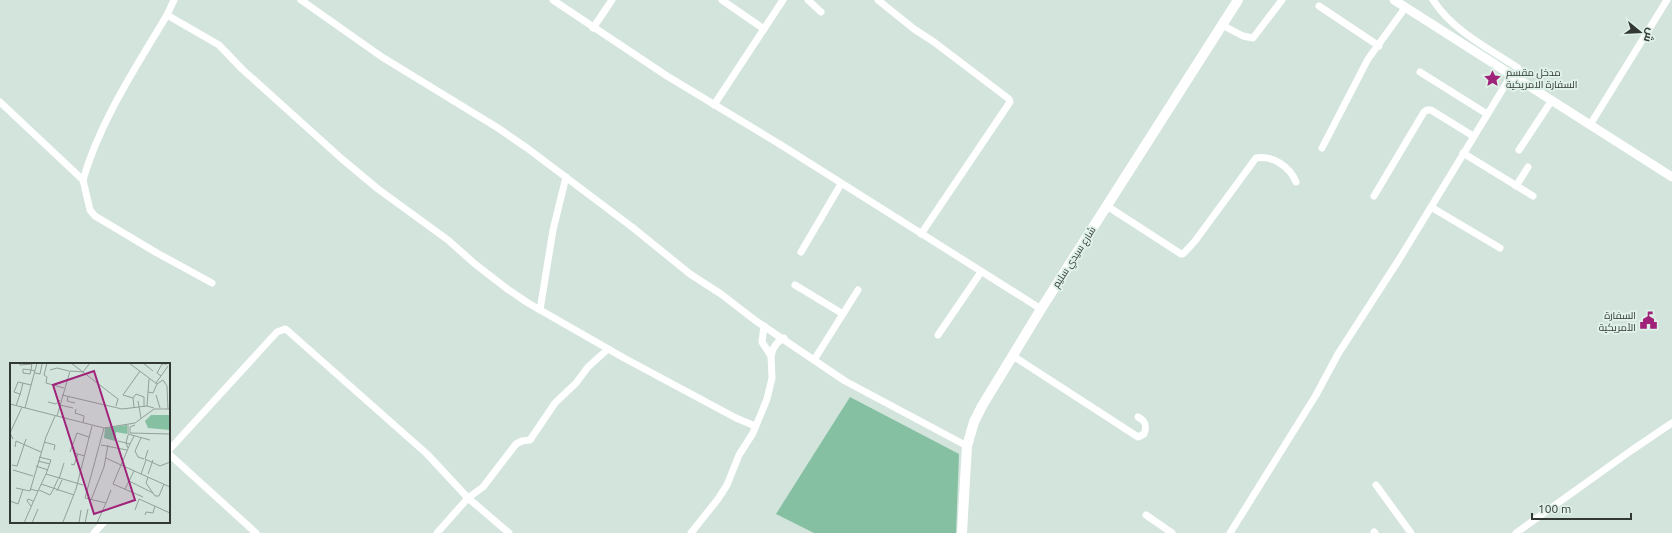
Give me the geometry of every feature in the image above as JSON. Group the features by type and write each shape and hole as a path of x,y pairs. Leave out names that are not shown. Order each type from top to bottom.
{"main road":[{"name":"شارع سيدي سليم","path":"962,533 966,446 974,422 982,406 1041,309 1238,0"}],"street":[{"path":"174,0 116,104 97,142 83,180 90,210 95,216 157,253 212,283"},
{"path":"301,0 312,3 382,57 498,128 632,227 690,274 721,294 764,326 784,338 814,360 846,381 966,446"},
{"path":"553,0 667,76 1041,309"},
{"path":"593,28 612,0"},
{"path":"722,0 764,29"},
{"path":"714,105 783,0"},
{"path":"808,0 821,12"},
{"path":"878,0 914,29 934,42 1009,99 1010,102 921,234"},
{"path":"1222,25 1243,36 1253,38 1282,0"},
{"path":"1394,0 1672,177"},
{"path":"1230,533 1316,396 1338,354 1400,258 1473,136 1487,114 1515,76 1520,72 1518,68 1467,35 1438,8 1433,0"},
{"path":"1590,125 1667,0"},
{"path":"1319,6 1379,46"},
{"path":"1322,148 1368,59 1406,8"},
{"path":"167,15 219,45 258,84 342,159 378,189 448,240 475,264 506,288 540,310 608,349 736,418 755,426"},
{"path":"1420,72 1487,114"},
{"path":"1520,150 1552,100"},
{"path":"0,102 83,180"},
{"path":"1374,196 1424,112 1427,110 1431,110 1473,136"},
{"path":"1463,153 1533,196"},
{"path":"1107,206 1183,254 1195,241 1256,158 1265,158 1283,165 1294,177 1296,182"},
{"path":"1516,186 1528,167"},
{"path":"540,310 553,230 566,177"},
{"path":"801,252 841,184"},
{"path":"1431,207 1500,248"},
{"path":"938,335 981,272"},
{"path":"795,285 843,314"},
{"path":"814,360 858,290"},
{"path":"764,326 762,342 771,356"},
{"path":"170,449 277,332 285,329 427,454 468,498 509,533"},
{"path":"691,533 727,485 739,455 753,433 762,412 772,378 771,356 777,343 784,338"},
{"path":"437,533 468,498 483,487 516,444 522,441 530,440 555,403 608,349"},
{"path":"1013,356 1138,437 1144,434 1146,425 1143,419 1138,416"},
{"path":"1516,533 1672,423"},
{"path":"170,455 251,531"},
{"path":"1376,485 1411,533"},
{"path":"1146,515 1172,533"},
{"path":"94,533 103,523"}],"green space":[{"path":"850,397 959,454 956,533 814,533 776,514"}],"place":[{"name":"مدخل مقسم السفارة الامريكية","path":"1493,78"},
{"name":"السفارة الأمريكية","path":"1649,321"}]}
